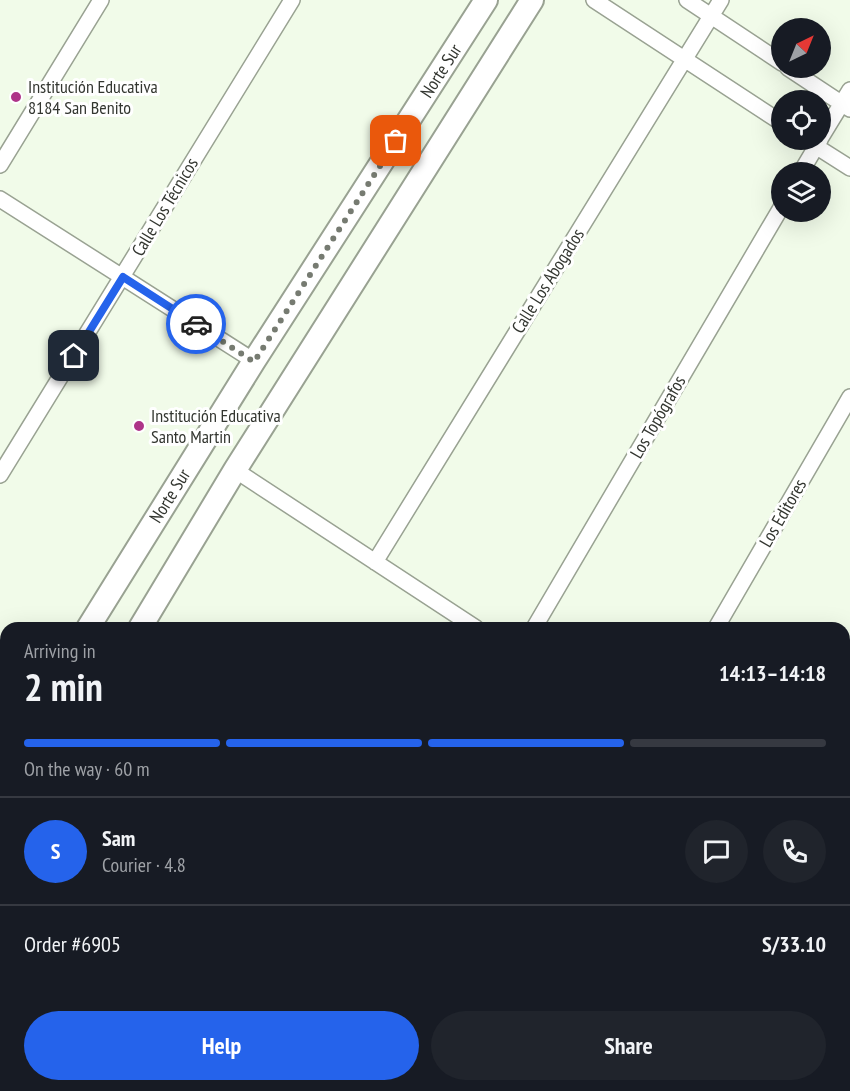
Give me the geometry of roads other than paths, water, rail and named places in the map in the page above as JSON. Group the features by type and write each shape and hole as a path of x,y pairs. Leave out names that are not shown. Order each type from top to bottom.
{"street":[{"path":"0,165 101,0"},
{"name":"Calle Los Técnicos","path":"0,475 292,0"},
{"name":"Norte Sur","path":"97,622 254,362 486,0"},
{"path":"144,622 236,470 532,0"},
{"path":"594,0 771,116"},
{"path":"687,0 771,56"},
{"name":"Calle Los Abogados","path":"375,562 721,0"},
{"path":"803,78 846,106"},
{"path":"831,124 846,106 850,90"},
{"path":"827,150 850,168"},
{"path":"0,199 254,362"},
{"name":"Los Topógrafos","path":"538,622 773,222"},
{"name":"Los Editores","path":"719,622 850,397"},
{"path":"236,470 467,622"}],"place":[{"name":"Institución Educativa 8184 San Benito","path":"16,97"},
{"name":"Institución Educativa Santo Martin","path":"139,426"}]}
